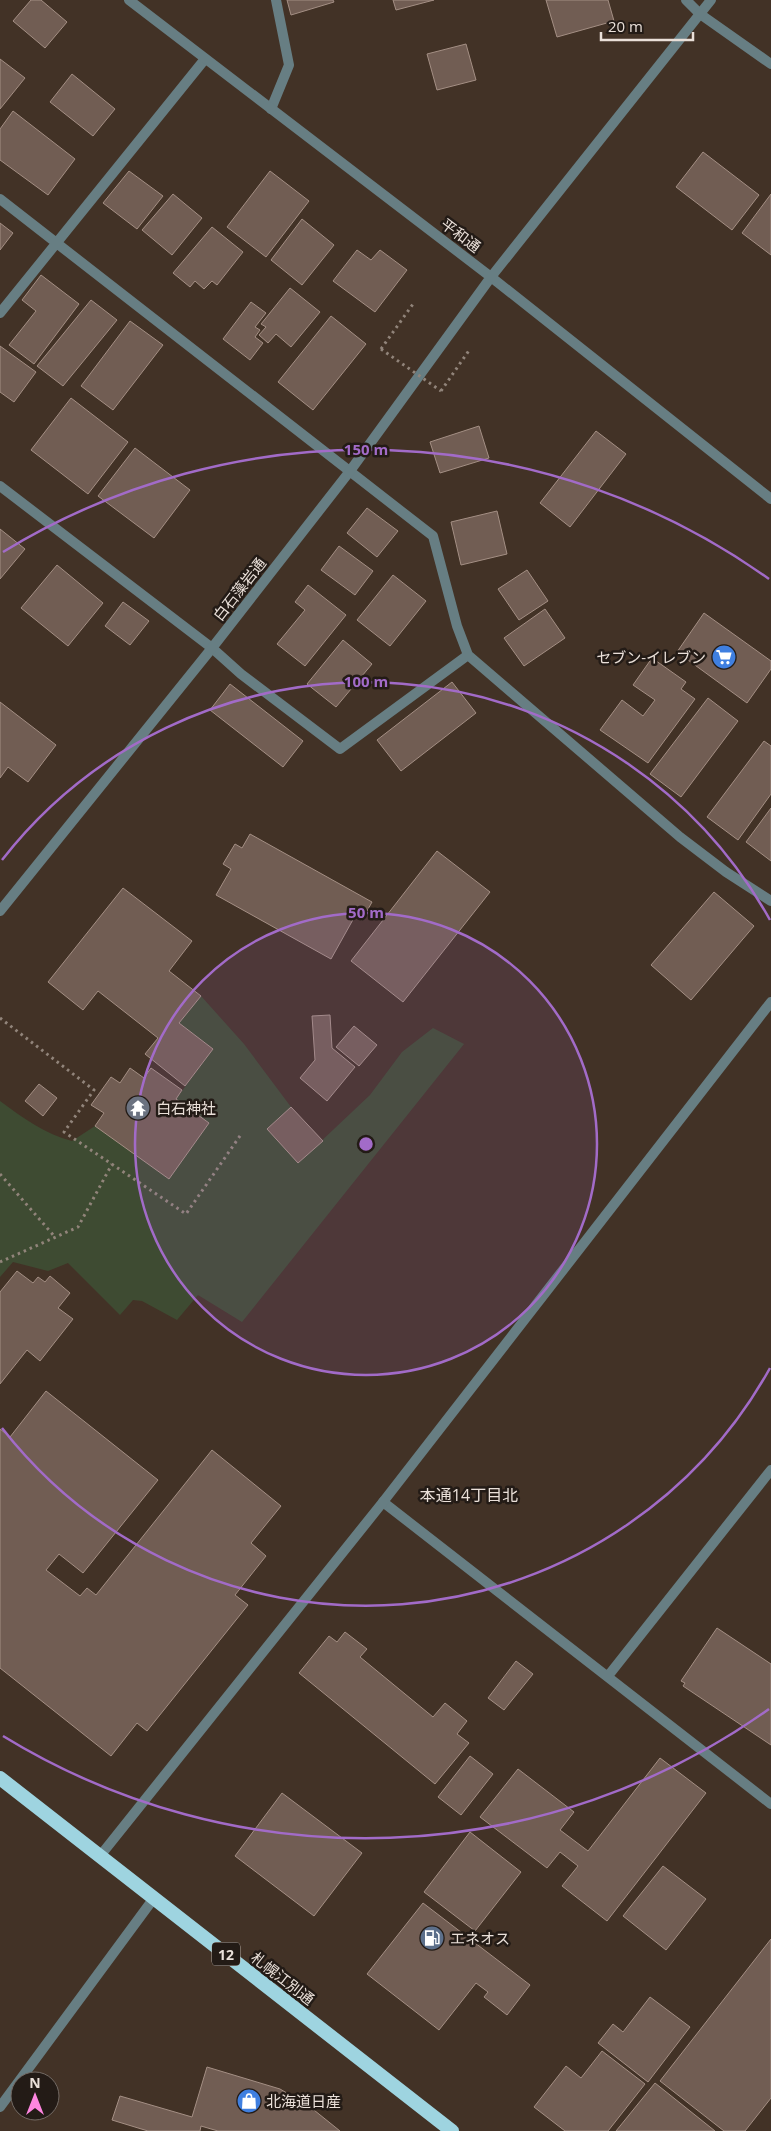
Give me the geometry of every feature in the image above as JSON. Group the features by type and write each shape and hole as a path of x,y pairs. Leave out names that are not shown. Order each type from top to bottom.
{"highway":[{"name":"札幌江別通","path":"0,1778 452,2131"}],"street":[{"name":"平和通","path":"129,0 491,277 771,499"},
{"path":"271,109 289,65 276,0"},
{"path":"686,0 700,14 771,64"},
{"name":"白石藻岩通","path":"0,911 212,648 350,471 491,277 710,0"},
{"path":"0,313 205,59"},
{"path":"0,199 433,536 457,626 468,654 680,838 726,872 771,901"},
{"path":"0,486 212,648 241,674 340,749 468,654"},
{"path":"100,1856 383,1502 771,1002"},
{"path":"608,1676 771,1470"},
{"path":"383,1502 771,1804"},
{"path":"0,2107 154,1898"}],"path":[{"path":"413,304 381,349 441,391 470,349"},
{"path":"0,1018 94,1090 64,1132 186,1214 242,1133"},
{"path":"0,1262 78,1227 112,1164"},
{"path":"0,1174 56,1237"}],"green space":[{"path":"201,996 244,1044 291,1107 267,1129 298,1163 370,1095 402,1052 433,1028 464,1044 242,1322 198,1295 177,1320 142,1301 133,1300 120,1315 68,1263 48,1271 13,1262 0,1277 0,1101 43,1130 72,1141 95,1126 169,1178 209,1123 176,1099 213,1049 179,1023"}],"building":[{"path":"31,0 41,0 67,22 45,48 13,21"},
{"path":"287,0 333,0 334,2 291,15"},
{"path":"393,0 434,0 396,10"},
{"path":"546,0 608,0 614,21 557,37"},
{"path":"466,44 476,80 437,90 427,54"},
{"path":"0,59 25,78 0,109"},
{"path":"72,74 115,109 93,136 50,102"},
{"path":"13,111 75,159 48,195 0,160 0,129"},
{"path":"703,152 759,195 732,230 676,187"},
{"path":"129,171 163,196 137,229 103,203"},
{"path":"270,171 309,201 266,257 227,227"},
{"path":"173,194 202,218 172,255 142,230"},
{"path":"771,194 771,255 742,233"},
{"path":"302,219 334,245 302,285 271,260"},
{"path":"0,223 13,233 0,250"},
{"path":"212,227 243,252 217,285 212,281 204,289 195,281 190,287 173,273"},
{"path":"357,250 371,260 380,250 407,270 375,312 333,281"},
{"path":"41,275 79,304 34,364 9,345 36,311 22,300"},
{"path":"290,288 320,312 291,347 276,334 268,343 259,335 266,327 261,324"},
{"path":"91,300 117,320 63,386 37,366"},
{"path":"251,302 266,313 255,327 260,330 255,337 263,343 250,360 223,339"},
{"path":"331,316 366,344 313,410 278,382"},
{"path":"130,321 163,345 113,410 81,386"},
{"path":"0,346 36,372 14,402 0,392"},
{"path":"71,398 128,442 88,494 31,450"},
{"path":"479,426 489,458 440,473 430,442"},
{"path":"596,431 626,454 570,527 540,503"},
{"path":"135,448 190,490 154,538 98,496"},
{"path":"367,508 398,531 377,557 347,533"},
{"path":"497,511 507,554 461,565 451,522"},
{"path":"0,529 25,549 0,579"},
{"path":"339,546 373,571 355,595 321,570"},
{"path":"57,565 103,603 68,646 21,608"},
{"path":"527,570 548,601 519,620 498,589"},
{"path":"393,575 426,601 390,646 357,620"},
{"path":"308,585 346,615 305,666 277,644 305,610 295,602"},
{"path":"123,602 149,621 130,645 105,626"},
{"path":"545,609 565,638 524,666 504,638"},
{"name":"セブン-イレブン","path":"704,613 771,661 771,669 747,703 677,652"},
{"path":"343,640 372,664 336,707 307,684"},
{"path":"652,658 686,682 681,689 695,699 648,763 600,730 622,700 643,716 655,700 633,685"},
{"path":"452,682 476,713 401,771 377,740"},
{"path":"230,684 303,741 283,767 210,710"},
{"path":"708,698 738,721 681,797 650,774"},
{"path":"0,702 56,745 28,782 8,767 0,778"},
{"path":"764,741 771,746 771,794 738,840 707,817"},
{"path":"771,808 771,861 746,842"},
{"path":"250,834 372,902 362,920 355,916 331,959 216,895 231,869 223,864 235,844 242,848"},
{"path":"437,851 490,892 403,1002 351,961"},
{"path":"123,888 192,941 169,971 201,996 179,1023 213,1049 185,1086 145,1054 158,1038 98,991 83,1010 48,982"},
{"path":"714,892 754,926 691,1000 651,965"},
{"path":"330,1015 332,1048 355,1067 327,1101 300,1078 315,1060 312,1016"},
{"path":"354,1026 377,1045 359,1066 336,1047"},
{"path":"130,1068 144,1078 151,1068 182,1090 176,1099 209,1123 169,1179 95,1126 104,1113 91,1105 111,1077 120,1083"},
{"path":"39,1084 57,1098 43,1116 25,1101"},
{"path":"291,1107 323,1141 298,1163 267,1129"},
{"path":"17,1271 33,1283 38,1277 45,1282 50,1276 70,1293 58,1308 73,1319 40,1361 27,1350 0,1384 0,1292"},
{"path":"46,1391 158,1480 83,1573 59,1554 46,1570 80,1596 87,1588 96,1595 212,1450 281,1506 251,1543 266,1556 235,1595 248,1605 147,1731 137,1723 111,1756 0,1668 0,1429 10,1437"},
{"path":"717,1628 771,1664 771,1745 683,1686 685,1683 681,1681"},
{"path":"345,1632 367,1649 360,1657 433,1717 445,1703 467,1721 457,1734 469,1743 435,1784 299,1673 329,1636 337,1642"},
{"path":"516,1661 533,1674 504,1710 488,1698"},
{"path":"470,1756 493,1774 461,1815 438,1797"},
{"path":"660,1758 706,1793 607,1921 562,1886 578,1866 560,1852 547,1868 480,1817 518,1769 574,1812 560,1830 588,1851"},
{"path":"282,1793 362,1853 314,1916 235,1856"},
{"path":"470,1832 521,1872 475,1931 424,1892"},
{"path":"663,1866 706,1899 666,1950 623,1916"},
{"name":"エネオス","path":"423,1903 530,1985 507,2015 484,1997 488,1992 476,1983 439,2030 367,1974"},
{"path":"771,1939 771,2098 745,2131 724,2131 660,2081"},
{"path":"650,1997 690,2027 648,2082 598,2043 613,2024 623,2032"},
{"path":"602,2051 645,2084 608,2131 565,2131 534,2107 566,2066 581,2078"},
{"name":"北海道日産","path":"207,2067 280,2089 309,2106 340,2131 218,2131 201,2126 200,2131 148,2131 112,2120 120,2096 192,2117"},
{"path":"655,2083 715,2131 616,2131"}],"place":[{"name":"セブン-イレブン","path":"724,657"},
{"name":"白石神社","path":"138,1108"},
{"name":"エネオス","path":"432,1938"},
{"name":"北海道日産","path":"249,2101"}],"district":[{"name":"本通14丁目北","path":"469,1495"}]}
